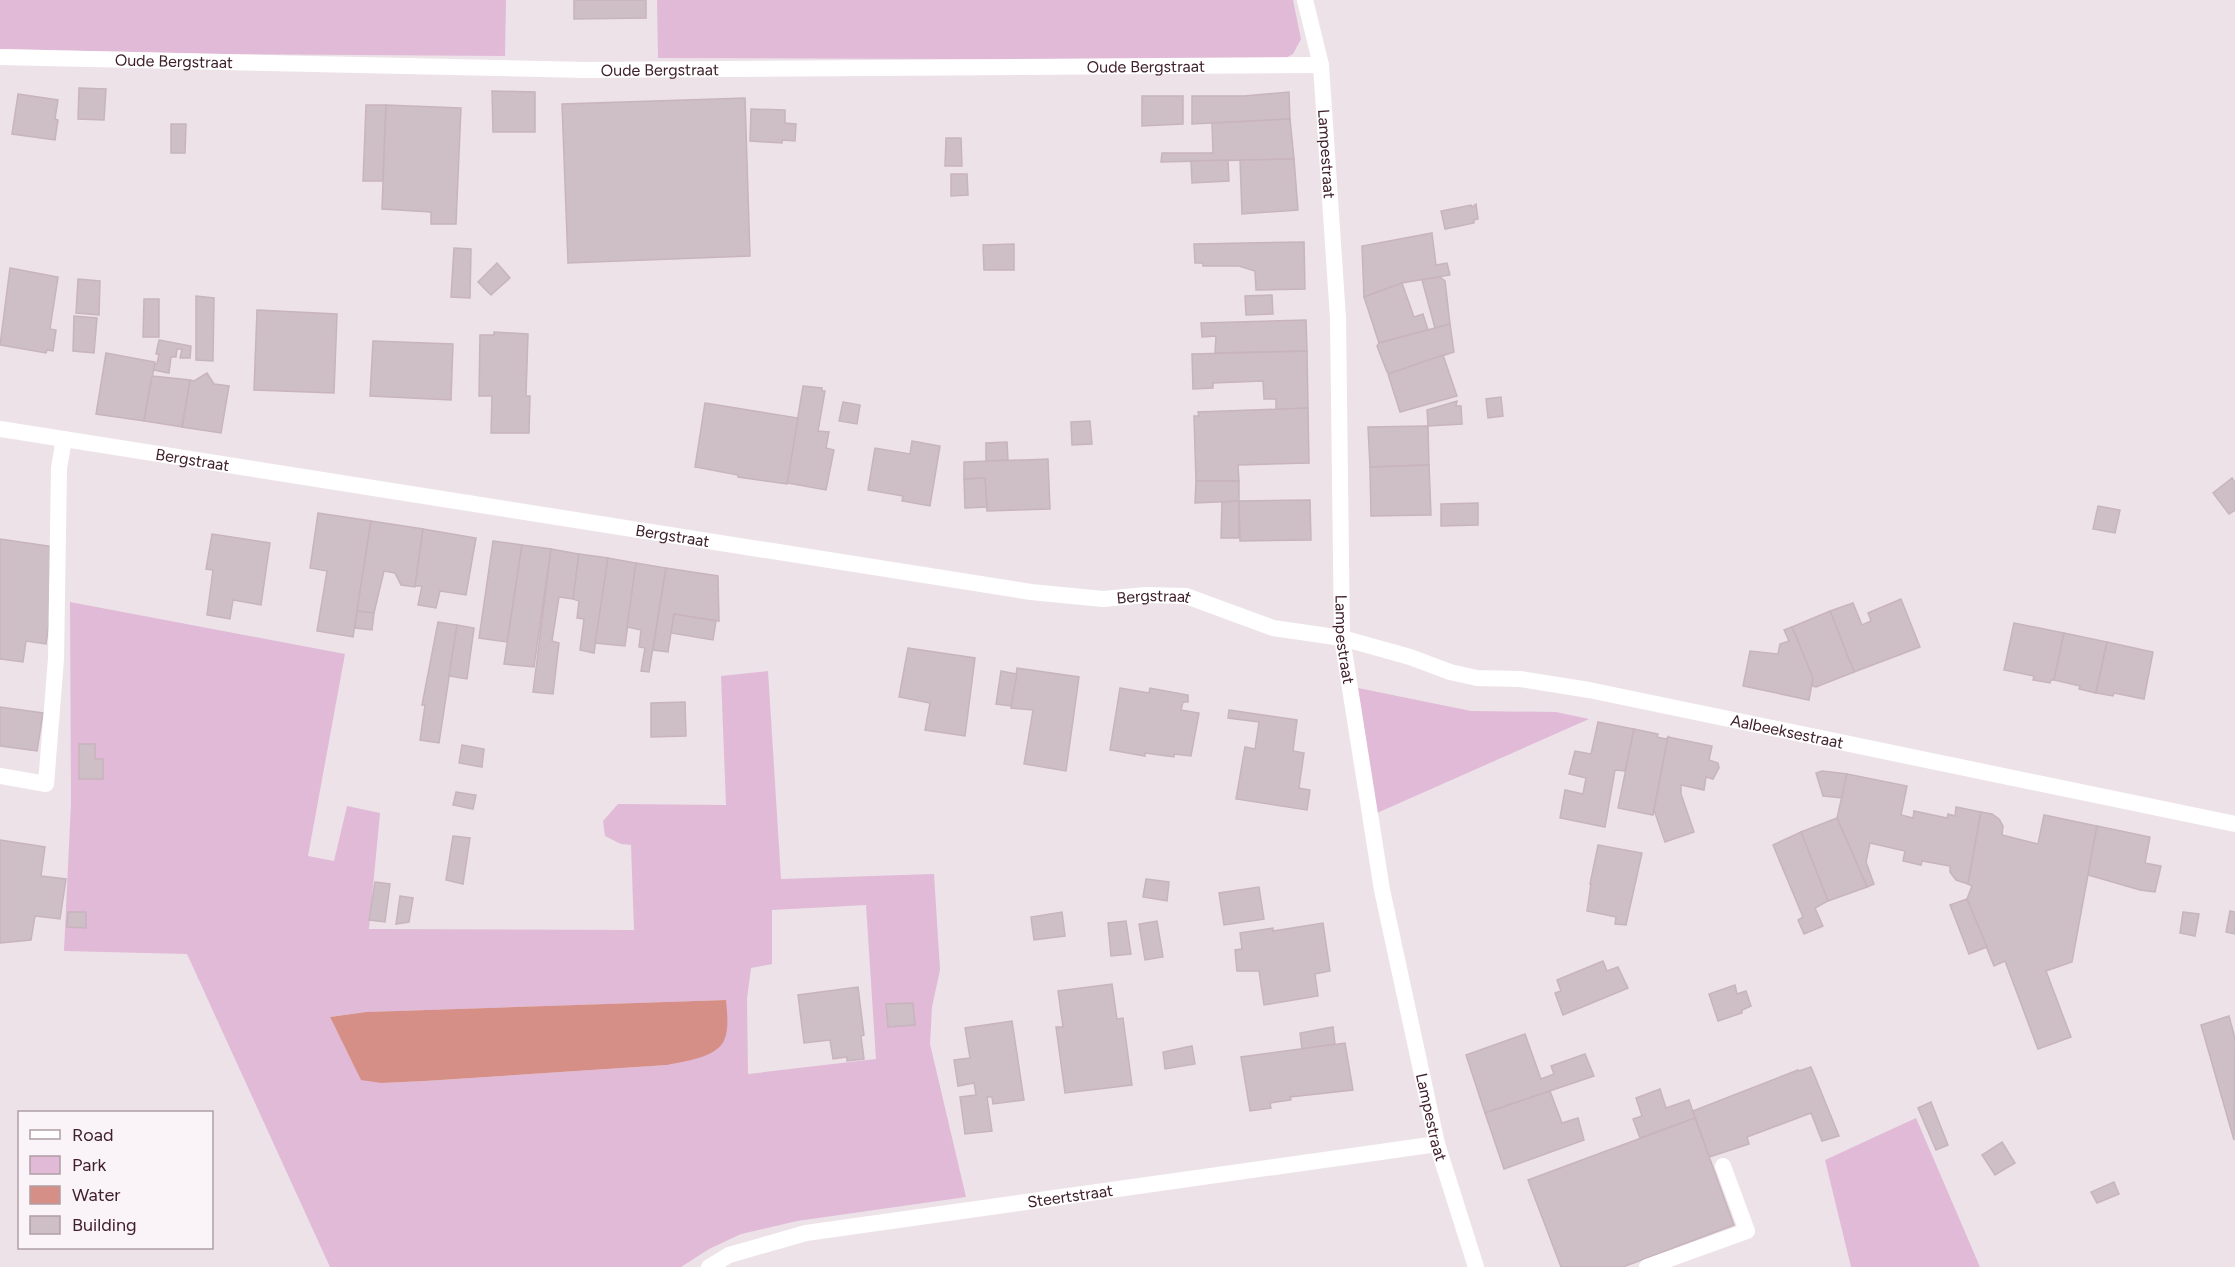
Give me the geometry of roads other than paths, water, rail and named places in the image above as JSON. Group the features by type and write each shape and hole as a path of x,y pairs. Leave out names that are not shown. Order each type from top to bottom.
{"street":[{"name":"Lampestraat","path":"1305,0 1321,65 1338,318 1342,638 1382,890 1437,1144 1476,1267"},
{"name":"Oude Bergstraat","path":"0,57 586,70 1321,65"},
{"name":"Bergstraat","path":"0,429 1031,592 1102,598 1146,595 1186,596 1273,628 1342,638"},
{"path":"0,776 46,784 56,659 59,468 64,440"},
{"name":"Aalbeeksestraat","path":"1342,638 1410,657 1450,672 1478,678 1520,680 1589,690 2235,824"},
{"name":"Steertstraat","path":"709,1267 729,1255 806,1233 1437,1144"},
{"path":"1647,1267 1747,1231 1723,1166"}],"water":[{"path":"726,1000 727,1029 721,1045 708,1054 691,1060 667,1065 381,1083 361,1080 330,1017 366,1012"}]}
